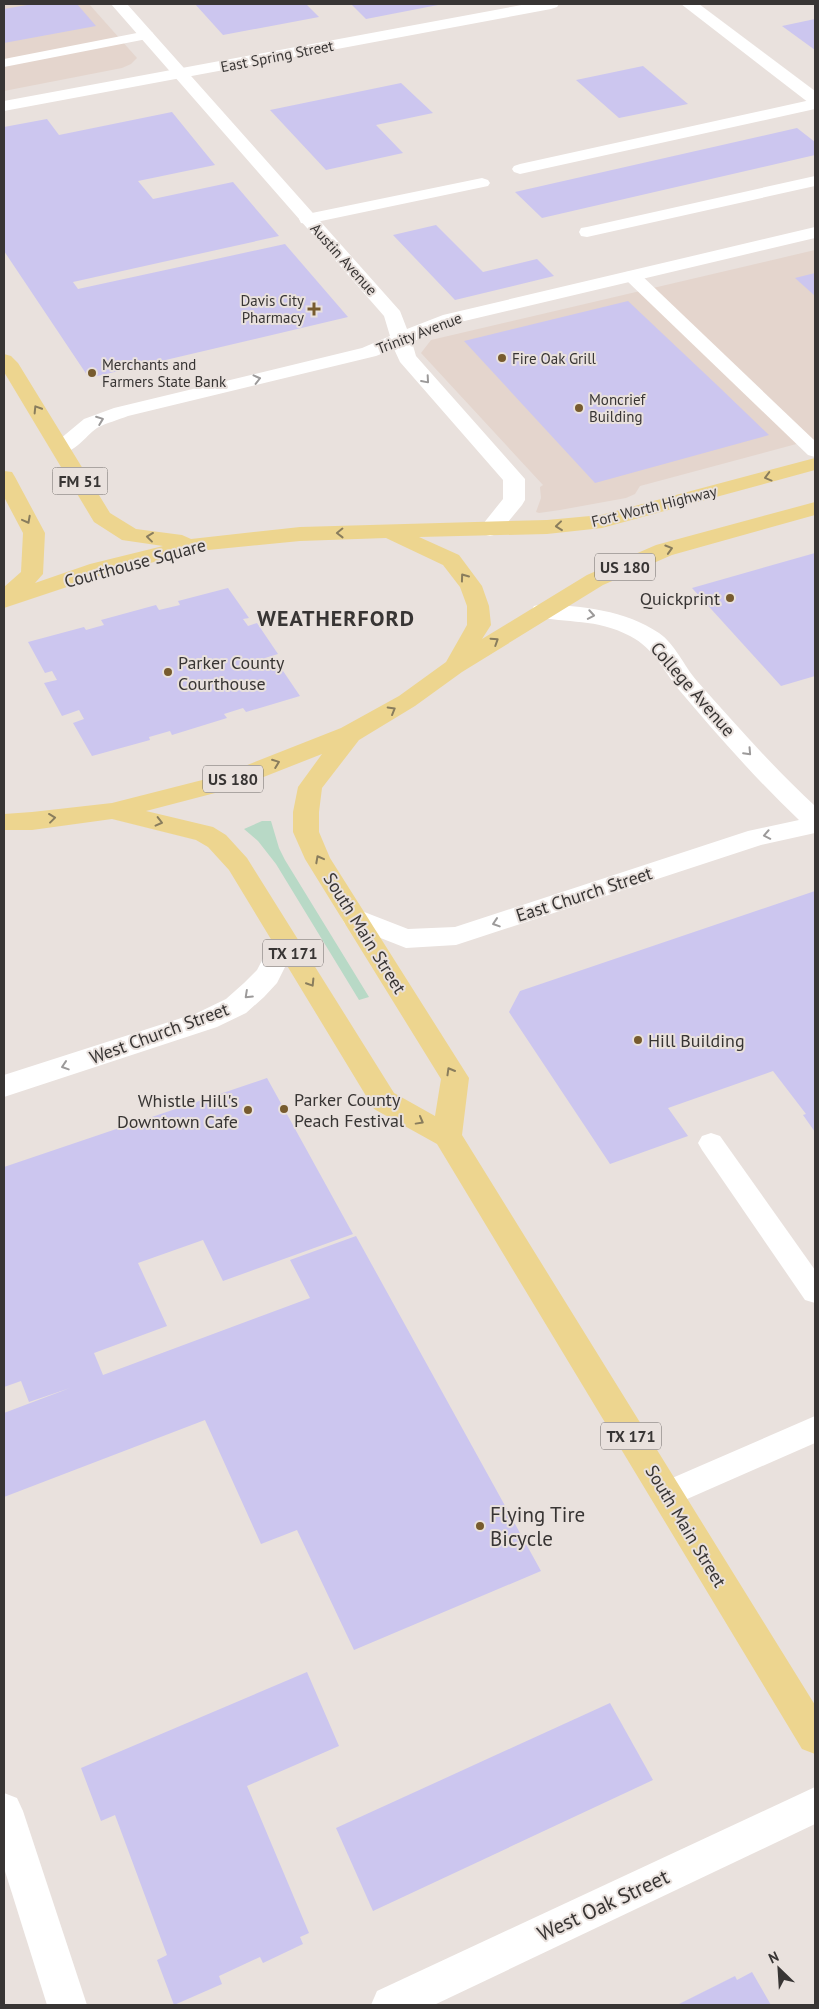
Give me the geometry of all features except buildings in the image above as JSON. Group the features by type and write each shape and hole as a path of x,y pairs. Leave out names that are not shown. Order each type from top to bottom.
{"main road":[{"name":"FM 51","path":"4,360 8,363 61,448 102,518 130,535 198,544"},
{"name":"Fort Worth Highway","path":"389,532 490,530 547,527 602,521 815,464"},
{"path":"4,477 34,533 32,574 4,600"},
{"name":"US 180","path":"4,822 32,821 112,811 229,781 350,734 408,701 454,667 595,580 664,550 815,508"},
{"name":"Courthouse Square","path":"4,600 98,569 198,544 300,534 389,532"},
{"path":"389,532 451,560 471,586 478,606 479,625 454,667"},
{"name":"South Main Street","path":"350,734 310,787 306,812 306,832 318,859 455,1078 447,1136"},
{"name":"South Main Street","path":"112,811 204,833 217,841 238,864 384,1101 447,1136 815,1738"}],"street":[{"name":"Austin Avenue","path":"119,4 307,219 394,314 407,358 514,479 514,500 490,530"},
{"name":"East Spring Street","path":"4,106 551,4"},
{"path":"689,4 815,99"},
{"name":"Trinity Avenue","path":"61,448 91,423 121,412 369,352 450,318 815,233"},
{"name":"College Avenue","path":"542,611 592,614 622,623 653,640 680,676 741,745 815,820"},
{"name":"East Church Street","path":"354,917 406,939 456,936 757,837 815,825"},
{"name":"West Church Street","path":"4,1086 207,1020 236,1006 266,976 285,941"},
{"name":"West Oak Street","path":"391,2005 815,1805"},
{"path":"4,1811 66,2005"}],"lane":[{"path":"4,63 147,36"},
{"path":"520,169 815,104"},
{"path":"587,232 815,181"},
{"path":"307,219 482,183"},
{"path":"632,276 815,451"},
{"path":"711,1143 811,1279"},
{"path":"667,1494 815,1429"}],"shaded area":[{"path":"4,4 89,4 137,58 131,64 122,68 4,91"},
{"path":"815,250 815,439 640,486 635,494 626,498 560,510 536,512 541,498 540,487 543,485 421,353 431,340"}],"green space":[{"path":"262,821 271,821 279,848 285,860 369,997 359,1000 276,864 258,841 244,829"}],"place":[{"name":"Davis City Pharmacy","path":"314,309"},
{"name":"Fire Oak Grill","path":"502,358"},
{"name":"Merchants and Farmers State Bank","path":"92,373"},
{"name":"Moncrief Building","path":"579,408"},
{"name":"Quickprint","path":"730,598"},
{"name":"Parker County Courthouse","path":"168,672"},
{"name":"Hill Building","path":"638,1040"},
{"name":"Parker County Peach Festival","path":"284,1109"},
{"name":"Whistle Hill's Downtown Cafe","path":"248,1110"},
{"name":"Flying Tire Bicycle","path":"480,1526"}],"district":[{"name":"WEATHERFORD","path":"336,618"}]}
